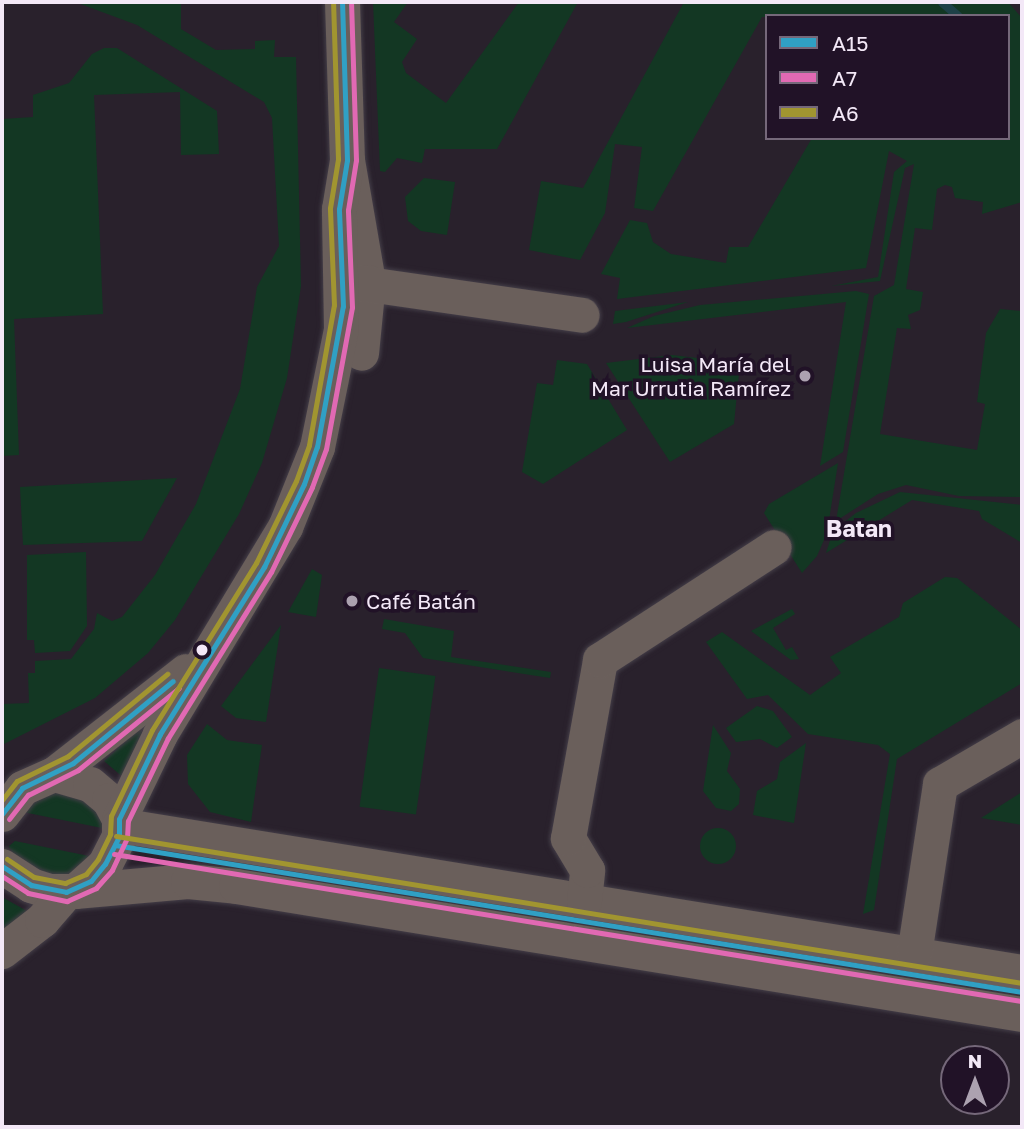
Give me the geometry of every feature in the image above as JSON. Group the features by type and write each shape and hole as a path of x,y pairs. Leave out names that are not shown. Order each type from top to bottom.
{"street":[{"path":"2,951 42,920 70,892 105,864 119,822 160,733 285,527 317,447 341,328 356,281 339,209 348,160 342,2"},
{"path":"356,281 582,315"},
{"path":"584,901 587,870 568,838 600,660 775,548"},
{"path":"2,814 22,788 54,774 206,657"},
{"path":"914,954 940,784 1022,736"},
{"path":"54,774 90,784 109,800 119,822"},
{"path":"119,822 1022,972"},
{"path":"2,868 31,885 70,892 188,881 236,886 1022,1014"}],"green space":[{"path":"75,2 181,2 181,29 216,50 255,49 255,41 275,40 274,57 296,57 301,286 287,378 262,463 239,514 175,620 148,653 95,698 2,745 2,704 29,703 28,673 35,673 35,661 71,659 94,629 97,613 112,621 122,617 155,575 196,504 240,389 257,287 279,246 272,118 264,102 137,25"},
{"path":"373,2 408,2 394,22 417,39 402,62 406,73 446,103 519,2 578,2 497,149 425,149 422,163 397,158 385,172 380,171"},
{"path":"684,2 1008,2 1022,18 1022,202 982,214 983,202 955,198 952,187 945,185 937,189 932,230 915,228 906,289 923,292 920,310 908,315 911,329 897,328 880,434 977,450 985,404 977,402 986,333 1000,309 1022,311 1022,497 959,496 906,485 878,494 836,521 874,296 894,285 914,164 905,168 880,281 831,286 878,277 894,172 907,161 889,151 866,268 617,299 620,278 601,274 630,220 647,223 653,242 671,254 726,263 729,247 748,247 811,140 1010,140 1010,14 765,14 653,211 634,208 642,147 615,144 605,213 580,260 529,250 541,181 583,188"},
{"path":"104,48 117,48 217,111 219,154 181,155 180,92 94,95 103,314 14,319 19,455 2,456 2,119 33,117 33,95 69,83 92,54"},
{"path":"424,178 455,182 447,235 421,231 408,221 405,197"},
{"path":"856,291 869,294 843,452 820,466 846,302 627,328 654,316 700,305"},
{"path":"688,302 626,322 613,324 615,311"},
{"path":"672,355 740,363 734,424 670,462 606,363"},
{"path":"557,360 587,364 627,430 543,484 522,472 537,383 553,385"},
{"path":"838,463 827,533 817,556 802,573 764,513 769,504"},
{"path":"177,478 142,541 23,545 20,487"},
{"path":"900,492 1022,505 1022,543 982,519 979,511 912,500 826,553 833,531 856,513"},
{"path":"86,552 87,626 70,651 35,653 34,640 27,640 27,555"},
{"path":"312,569 322,575 316,617 288,612"},
{"path":"945,577 957,578 1022,630 1022,683 897,759 874,910 863,914 890,754 878,745 808,734 768,695 747,699 706,642 722,632 810,695 841,673 830,657 899,617 903,603"},
{"path":"792,609 795,614 773,628 786,650 792,647 799,659 791,660 751,631"},
{"path":"384,619 454,631 451,657 551,672 550,678 423,658 405,633 382,629"},
{"path":"281,625 266,722 236,718 221,706"},
{"path":"379,668 435,676 416,815 360,807"},
{"path":"757,706 773,711 792,737 777,748 760,739 736,742 726,728"},
{"path":"207,724 227,740 262,745 251,822 210,812 188,784 187,755"},
{"path":"713,725 731,753 727,771 740,789 739,804 731,811 716,808 703,791"},
{"path":"138,730 143,731 125,779 104,761"},
{"path":"806,743 794,823 753,815 757,791 777,779 780,762"},
{"path":"56,782 104,812 102,828 18,811"},
{"path":"1022,792 1022,825 981,818"},
{"path":"718,828 731,833 736,846 731,859 718,864 705,859 700,846 705,833"},
{"path":"15,841 94,857 61,882 16,860 9,846"},
{"path":"2,897 27,911 2,932"}],"waterway":[{"path":"942,2 956,14"}],"transit line":[{"name":"A6","path":"7,859 34,877 65,883 86,874 98,859 110,834 111,816 152,730 256,563 296,481 309,445 334,305 330,208 338,159 333,2"},
{"name":"A15","path":"2,866 31,885 66,892 91,881 105,864 119,836 119,819 160,734 264,567 304,484 317,447 343,306 339,209 347,160 342,2"},
{"name":"A7","path":"2,876 28,893 67,901 96,888 112,870 127,838 128,821 168,738 271,572 312,487 326,449 352,307 348,210 356,160 351,2"},
{"name":"A6","path":"2,800 17,781 68,756 167,674"},
{"name":"A15","path":"2,814 22,788 73,763 173,681"},
{"name":"A7","path":"9,819 28,795 78,770 179,688"},
{"name":"A6","path":"116,836 1022,983"},
{"name":"A15","path":"115,845 1022,992"},
{"name":"A7","path":"114,854 1021,1001"}],"place":[{"name":"Luisa María del Mar Urrutia Ramírez","path":"805,376"},
{"name":"Café Batán","path":"352,601"}],"district":[{"name":"Batan","path":"859,528"}]}
